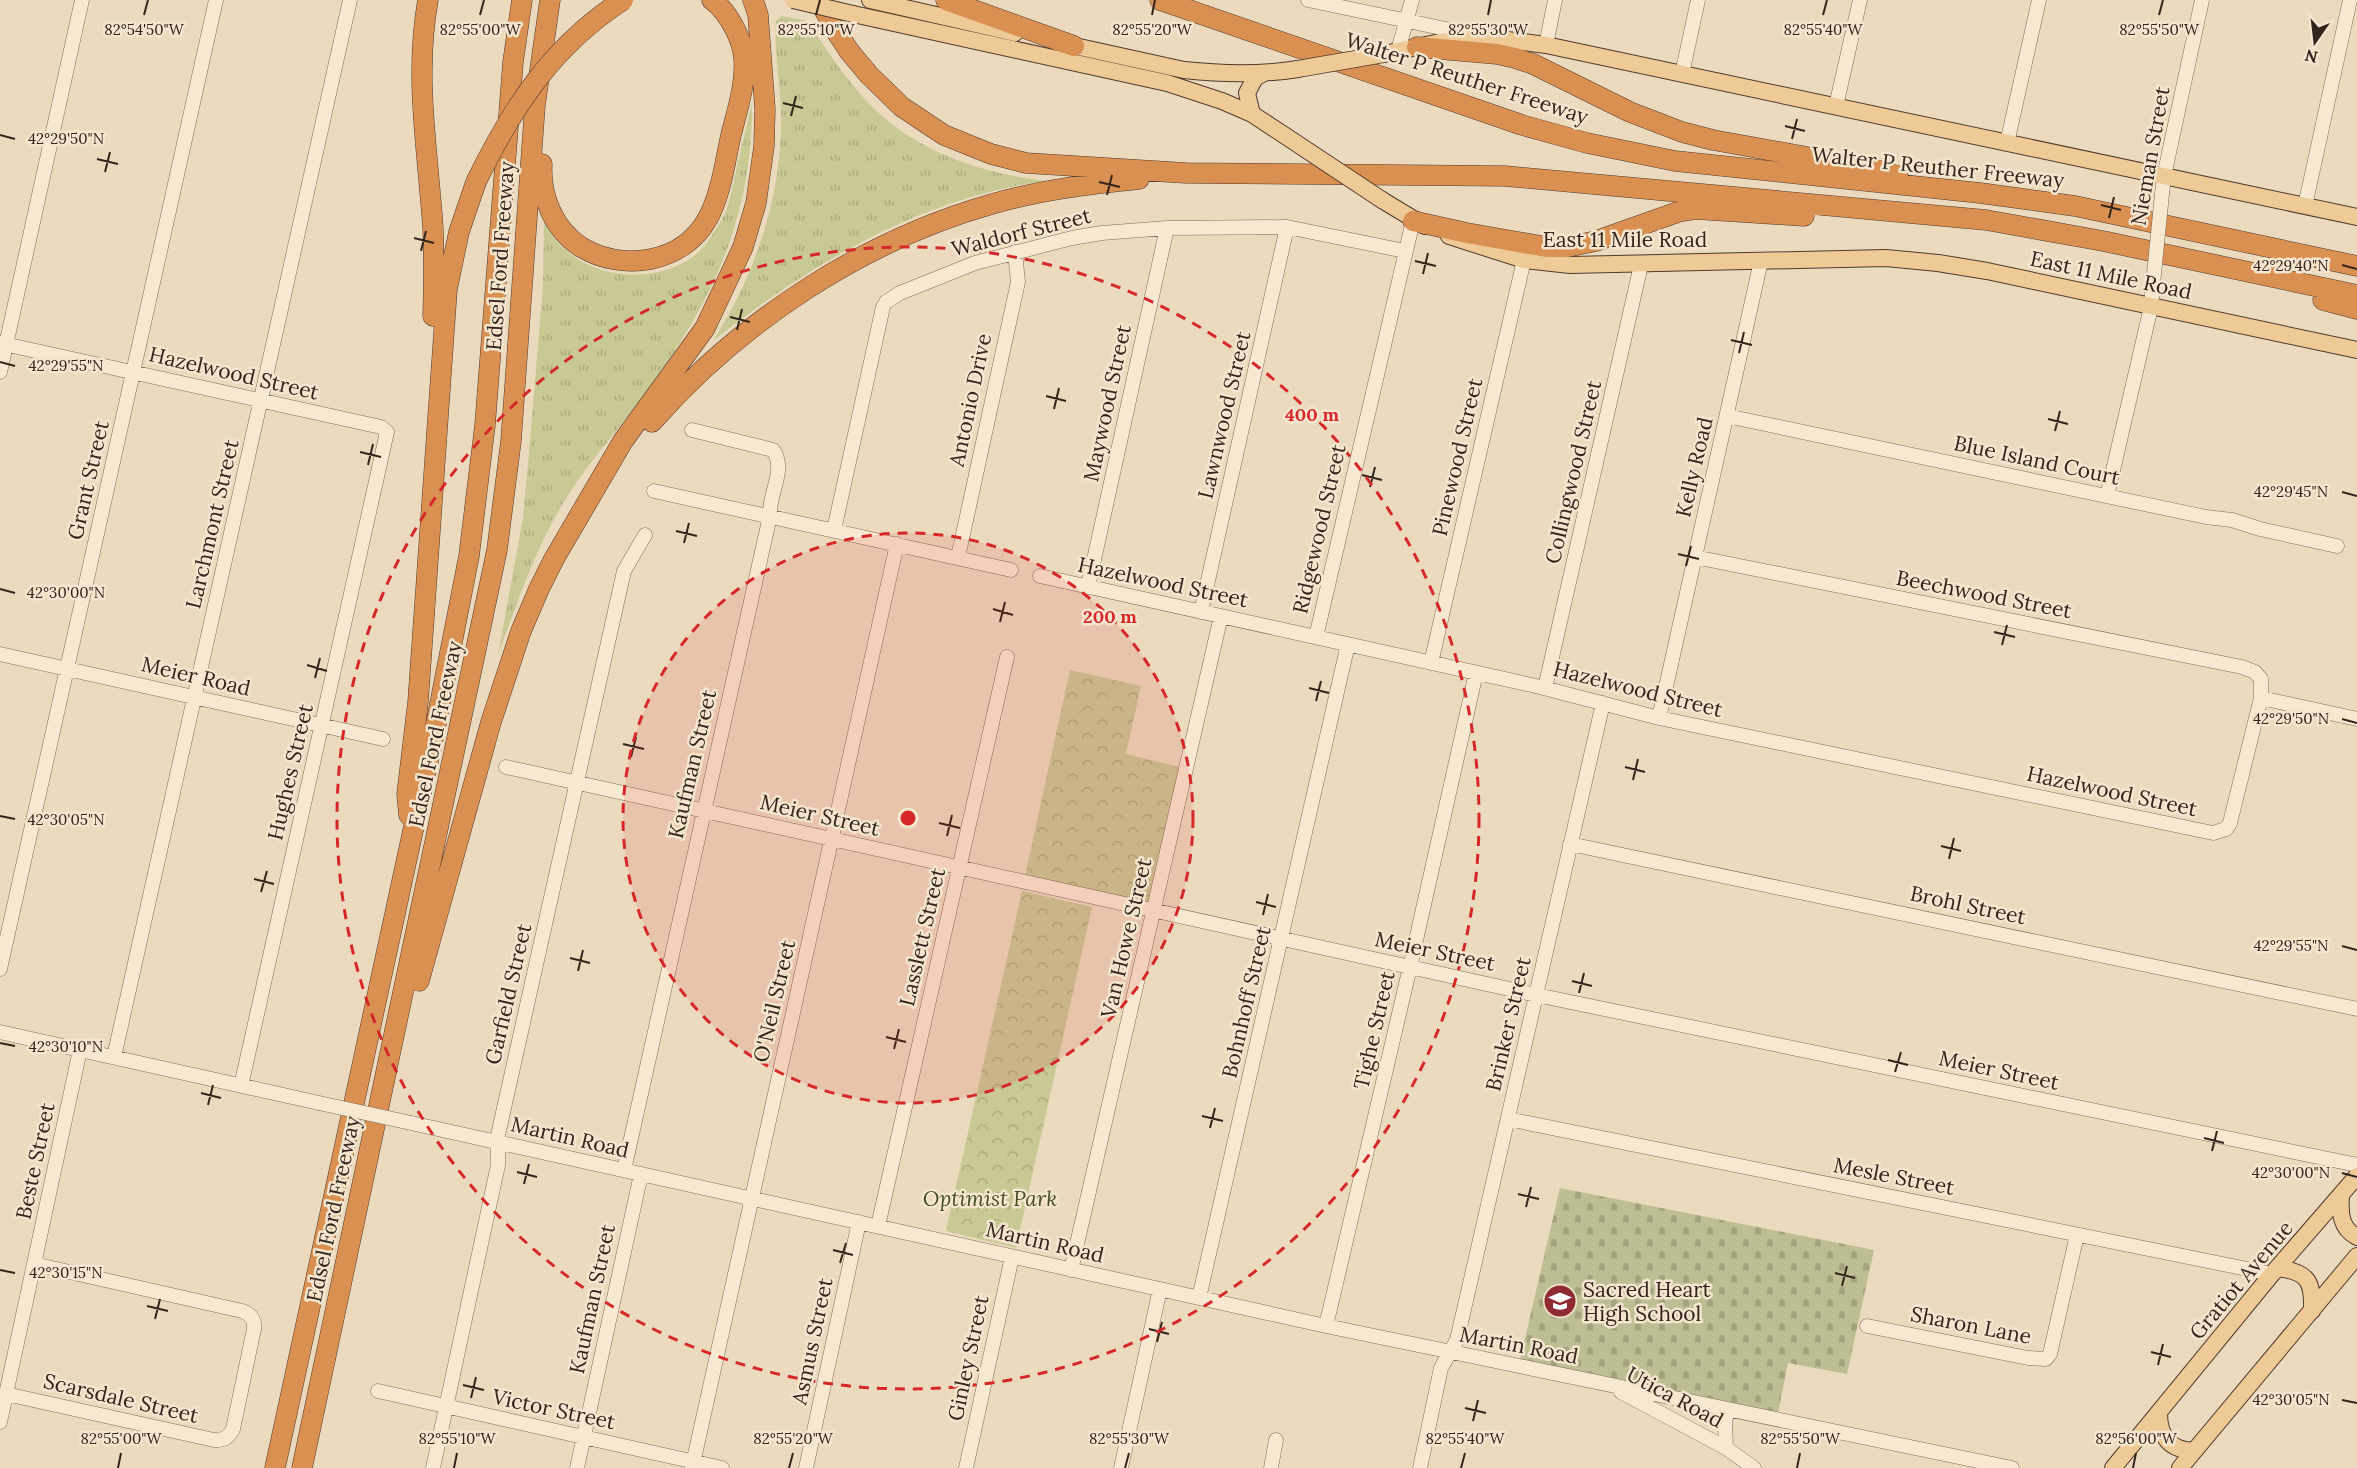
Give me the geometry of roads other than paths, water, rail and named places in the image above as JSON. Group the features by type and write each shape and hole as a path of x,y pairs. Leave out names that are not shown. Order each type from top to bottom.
{"highway":[{"path":"428,0 422,46 421,80 433,242 434,298 429,466 431,517"},
{"name":"Edsel Ford Freeway","path":"275,1468 461,602 479,489 513,62 522,0"},
{"name":"Edsel Ford Freeway","path":"302,1468 497,550 511,441 535,105 550,0"},
{"path":"412,835 407,794 418,702 447,289 459,232 476,182 518,104 531,85 570,43 623,0"},
{"path":"535,105 543,134 543,188 557,224 577,244 606,259 621,262 650,260 685,245 700,229 712,209 723,171 744,72 741,45 729,20 712,0"},
{"path":"385,1080 417,988 491,722 521,632 549,569 583,508 623,441 705,328 743,248 756,203 764,146 765,109 758,15 753,0"},
{"path":"819,0 834,28 869,75 902,107 944,135 991,154 1026,163 1186,173 1505,176 1927,215 1996,222 2103,241 2357,295"},
{"path":"946,0 1074,46"},
{"name":"Walter P Reuther Freeway","path":"1166,1 1483,112 1587,143 1686,162 1941,188 2039,201 2104,212 2356,265"},
{"path":"1400,50 1497,54 1515,58 1533,64 1630,112 1682,132 1713,140 1873,169 1941,188"},
{"path":"583,508 631,445 681,389 742,336 830,275 911,235 991,204 1033,194 1186,173"},
{"path":"1413,221 1547,247 1567,247 1596,241 1678,212 1695,209 1842,219 1927,215"},
{"path":"2103,241 2177,267 2284,289 2357,309"}],"main road":[{"name":"East 11 Mile Road","path":"793,0 1167,83 1222,101 1252,114 1413,221 1470,244 1524,260 1570,265 1869,258 1938,263 1987,271 2357,350"},
{"path":"870,0 1184,70 1226,74 1298,69 1484,37 1546,45 2357,217"},
{"path":"1252,114 1246,93 1255,78 1264,73"},
{"name":"Gratiot Avenue","path":"2113,1468 2275,1271 2357,1176"},
{"path":"2341,1195 2342,1221 2350,1233 2357,1237"},
{"path":"2180,1468 2357,1256"},
{"path":"2275,1271 2294,1270 2306,1278 2312,1290 2312,1311"},
{"path":"2159,1413 2164,1438 2176,1449 2194,1452"}],"street":[{"path":"0,372 3,343 82,0"},
{"name":"Grant Street","path":"0,969 216,0"},
{"name":"Larchmont Street","path":"114,1057 350,0"},
{"path":"1308,0 1484,37"},
{"path":"1400,50 1412,0"},
{"path":"1546,45 1555,0"},
{"path":"1682,74 1698,0"},
{"path":"1836,106 1860,0"},
{"path":"2007,143 2039,0"},
{"name":"Nieman Street","path":"2107,496 2151,307 2164,176 2202,0"},
{"path":"2305,206 2350,0"},
{"name":"Ridgewood Street","path":"1316,637 1413,221"},
{"name":"Waldorf Street","path":"834,530 878,328 886,302 900,293 937,277 1015,252 1102,233 1167,228 1287,227 1405,250"},
{"name":"Lawnwood Street","path":"1201,612 1287,227"},
{"name":"Maywood Street","path":"1088,587 1167,228"},
{"name":"Antonio Drive","path":"958,557 1018,282 1015,252"},
{"name":"Pinewood Street","path":"1431,663 1524,260"},
{"name":"Kelly Road","path":"1659,718 1761,261"},
{"name":"Collingwood Street","path":"1545,688 1641,265"},
{"name":"Hazelwood Street","path":"3,343 381,427 387,432"},
{"name":"Blue Island Court","path":"1727,416 2206,517 2232,520 2260,529 2337,546"},
{"name":"Kaufman Street","path":"624,1170 770,516 769,506 778,465 777,454 773,450 692,430"},
{"name":"Hughes Street","path":"241,1086 387,432"},
{"path":"654,490 1011,570"},
{"name":"Garfield Street","path":"433,1468 498,1165 498,1142 624,571 645,535"},
{"name":"O'Neil Street","path":"693,1465 750,1199 833,839 897,544"},
{"name":"Beechwood Street","path":"1695,557 2241,668 2255,672 2261,679 2261,698"},
{"name":"Hazelwood Street","path":"1040,576 1545,688 1659,718 2213,833 2226,829 2233,815 2261,698"},
{"name":"Van Howe Street","path":"1071,1269 1221,616"},
{"name":"Bohnhoff Street","path":"1199,1298 1348,644"},
{"name":"Meier Road","path":"0,654 383,739"},
{"name":"Lasslett Street","path":"878,1226 1007,657"},
{"name":"Tighe Street","path":"1326,1326 1476,673"},
{"path":"2261,698 2357,719"},
{"name":"Brinker Street","path":"1420,1468 1441,1368 1457,1340 1603,703"},
{"name":"Meier Street","path":"507,767 1536,995 2357,1166"},
{"name":"Brohl Street","path":"1570,844 2357,1010"},
{"name":"Martin Road","path":"0,1032 1326,1326 2012,1468"},
{"name":"Beste Street","path":"0,1422 80,1050"},
{"name":"Mesle Street","path":"1508,1119 2077,1235 2275,1271"},
{"name":"Kaufman Street","path":"577,1468 641,1174"},
{"name":"Asmus Street","path":"806,1468 859,1222"},
{"name":"Sharon Lane","path":"1867,1326 2028,1358 2046,1359 2050,1354 2077,1235"},
{"name":"Ginley Street","path":"966,1468 1012,1257"},
{"name":"Scarsdale Street","path":"6,1394 219,1441 226,1438 232,1429 254,1329 253,1319 242,1311 34,1264"},
{"path":"1121,1468 1160,1289"},
{"name":"Utica Road","path":"1604,1383 1726,1448 1754,1468"},
{"name":"Victor Street","path":"378,1391 583,1436 693,1465 722,1468"},
{"name":"Utica Road","path":"1726,1448 1725,1422 1728,1409"},
{"path":"1271,1468 1276,1440"}],"place":[{"name":"Sacred Heart High School","path":"1560,1301"}],"park label":[{"name":"Optimist Park","path":"990,1198"}]}
